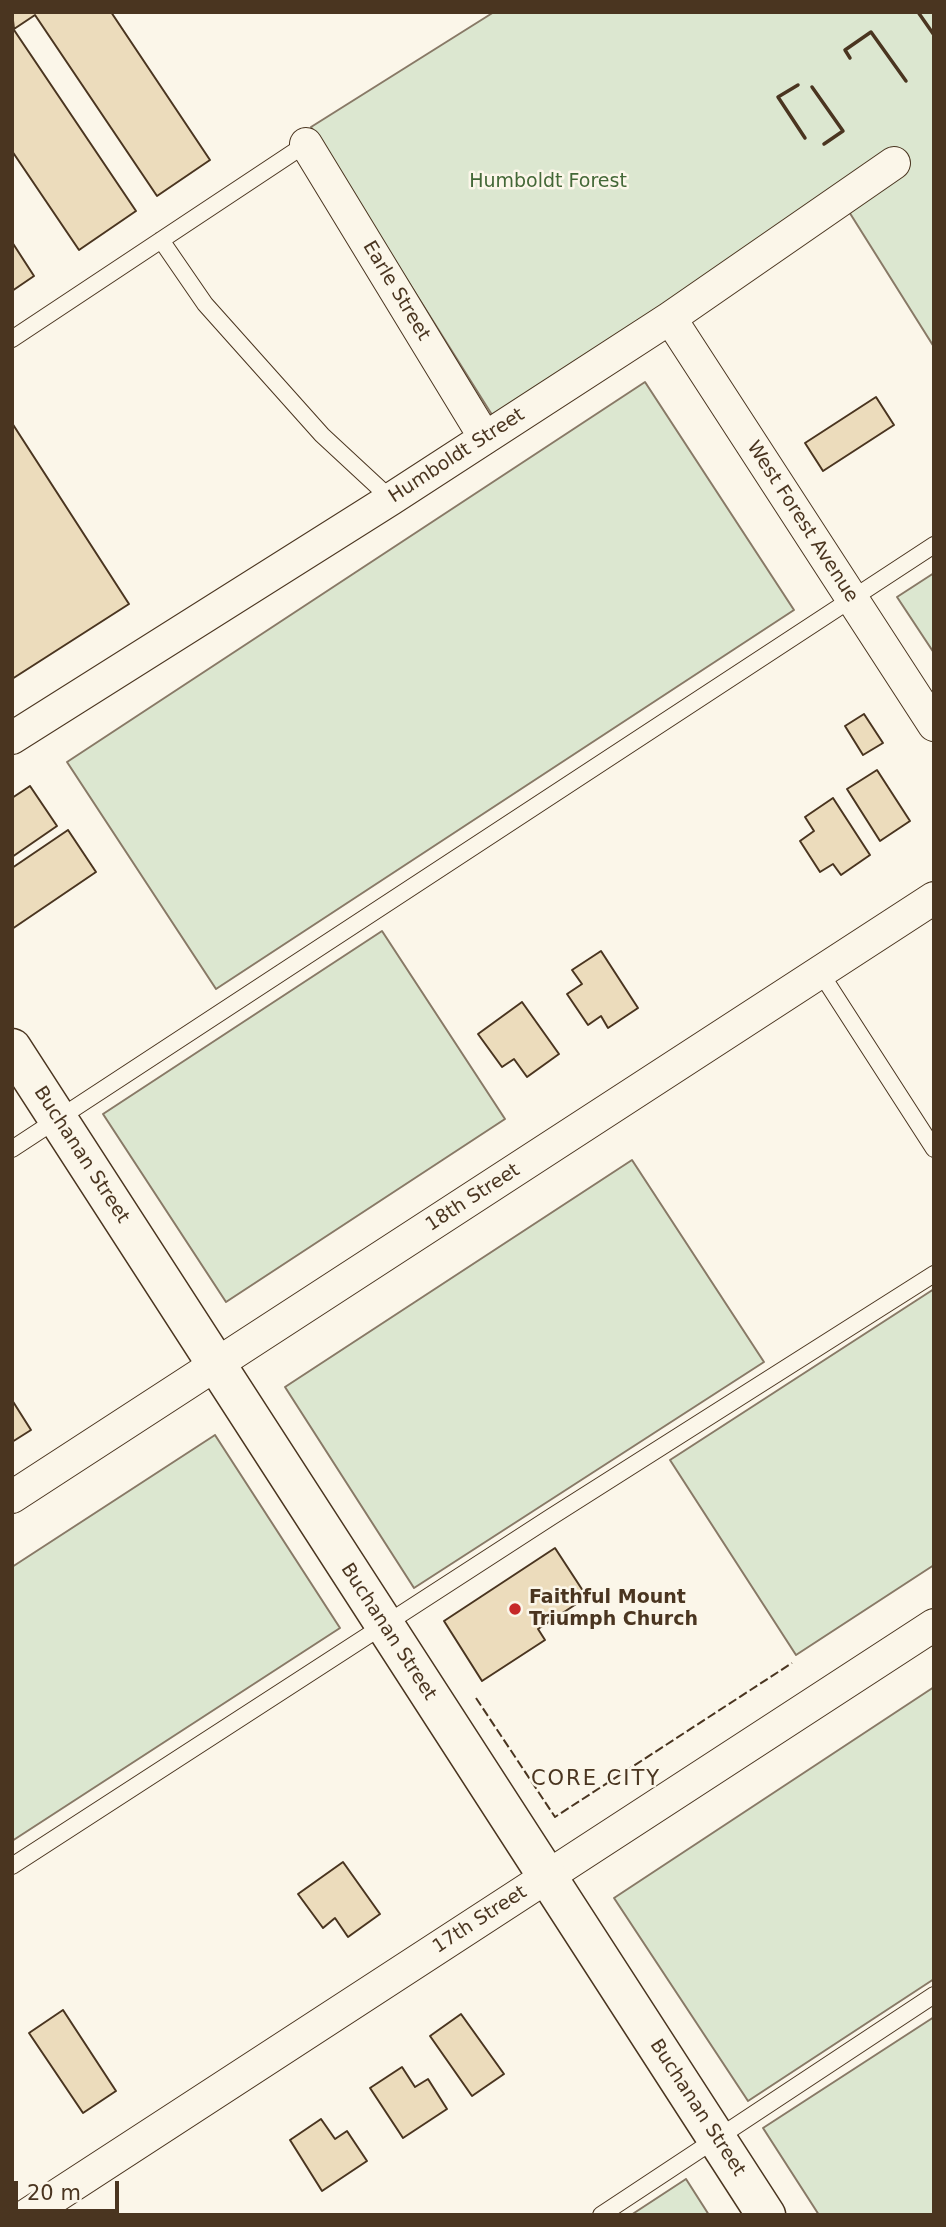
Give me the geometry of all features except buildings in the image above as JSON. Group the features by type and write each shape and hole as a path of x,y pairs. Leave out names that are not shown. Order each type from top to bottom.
{"street":[{"name":"Earle Street","path":"306,144 485,438"},
{"name":"Humboldt Street","path":"12,738 391,499 670,318 894,163"},
{"name":"West Forest Avenue","path":"670,318 934,725"},
{"name":"18th Street","path":"12,1497 934,898"},
{"name":"Buchanan Street","path":"12,1048 766,2215"},
{"name":"17th Street","path":"27,2215 934,1625"}],"lane":[{"path":"12,339 306,144"},
{"path":"161,240 205,304 322,435 391,499"},
{"path":"12,1149 934,545"},
{"path":"820,972 934,1149"},
{"path":"12,1866 383,1625 934,1274"},
{"path":"601,2215 934,1995"}],"green space":[{"name":"Humboldt Forest","path":"494,12 934,12 934,347 841,199 494,418 311,127"},
{"path":"645,382 794,610 216,989 67,762"},
{"path":"934,573 934,653 897,597"},
{"path":"382,931 505,1119 226,1302 103,1114"},
{"path":"632,1160 764,1362 414,1588 285,1387"},
{"path":"934,1289 934,1565 796,1655 670,1460"},
{"path":"215,1435 340,1628 12,1841 12,1567"},
{"path":"934,1687 934,1979 748,2101 614,1898"},
{"path":"934,2017 934,2215 819,2215 763,2128"},
{"path":"686,2179 709,2215 631,2215"}],"fence":[{"path":"476,1698 555,1817 792,1663"}],"wall":[{"path":"918,12 934,35"},
{"path":"850,58 845,50 871,32 906,81"},
{"path":"798,85 778,97 805,138"},
{"path":"812,87 843,131 824,144"}],"place":[{"name":"Faithful Mount Triumph Church","path":"515,1609"}],"district":[{"name":"CORE CITY","path":"596,1780"}]}
